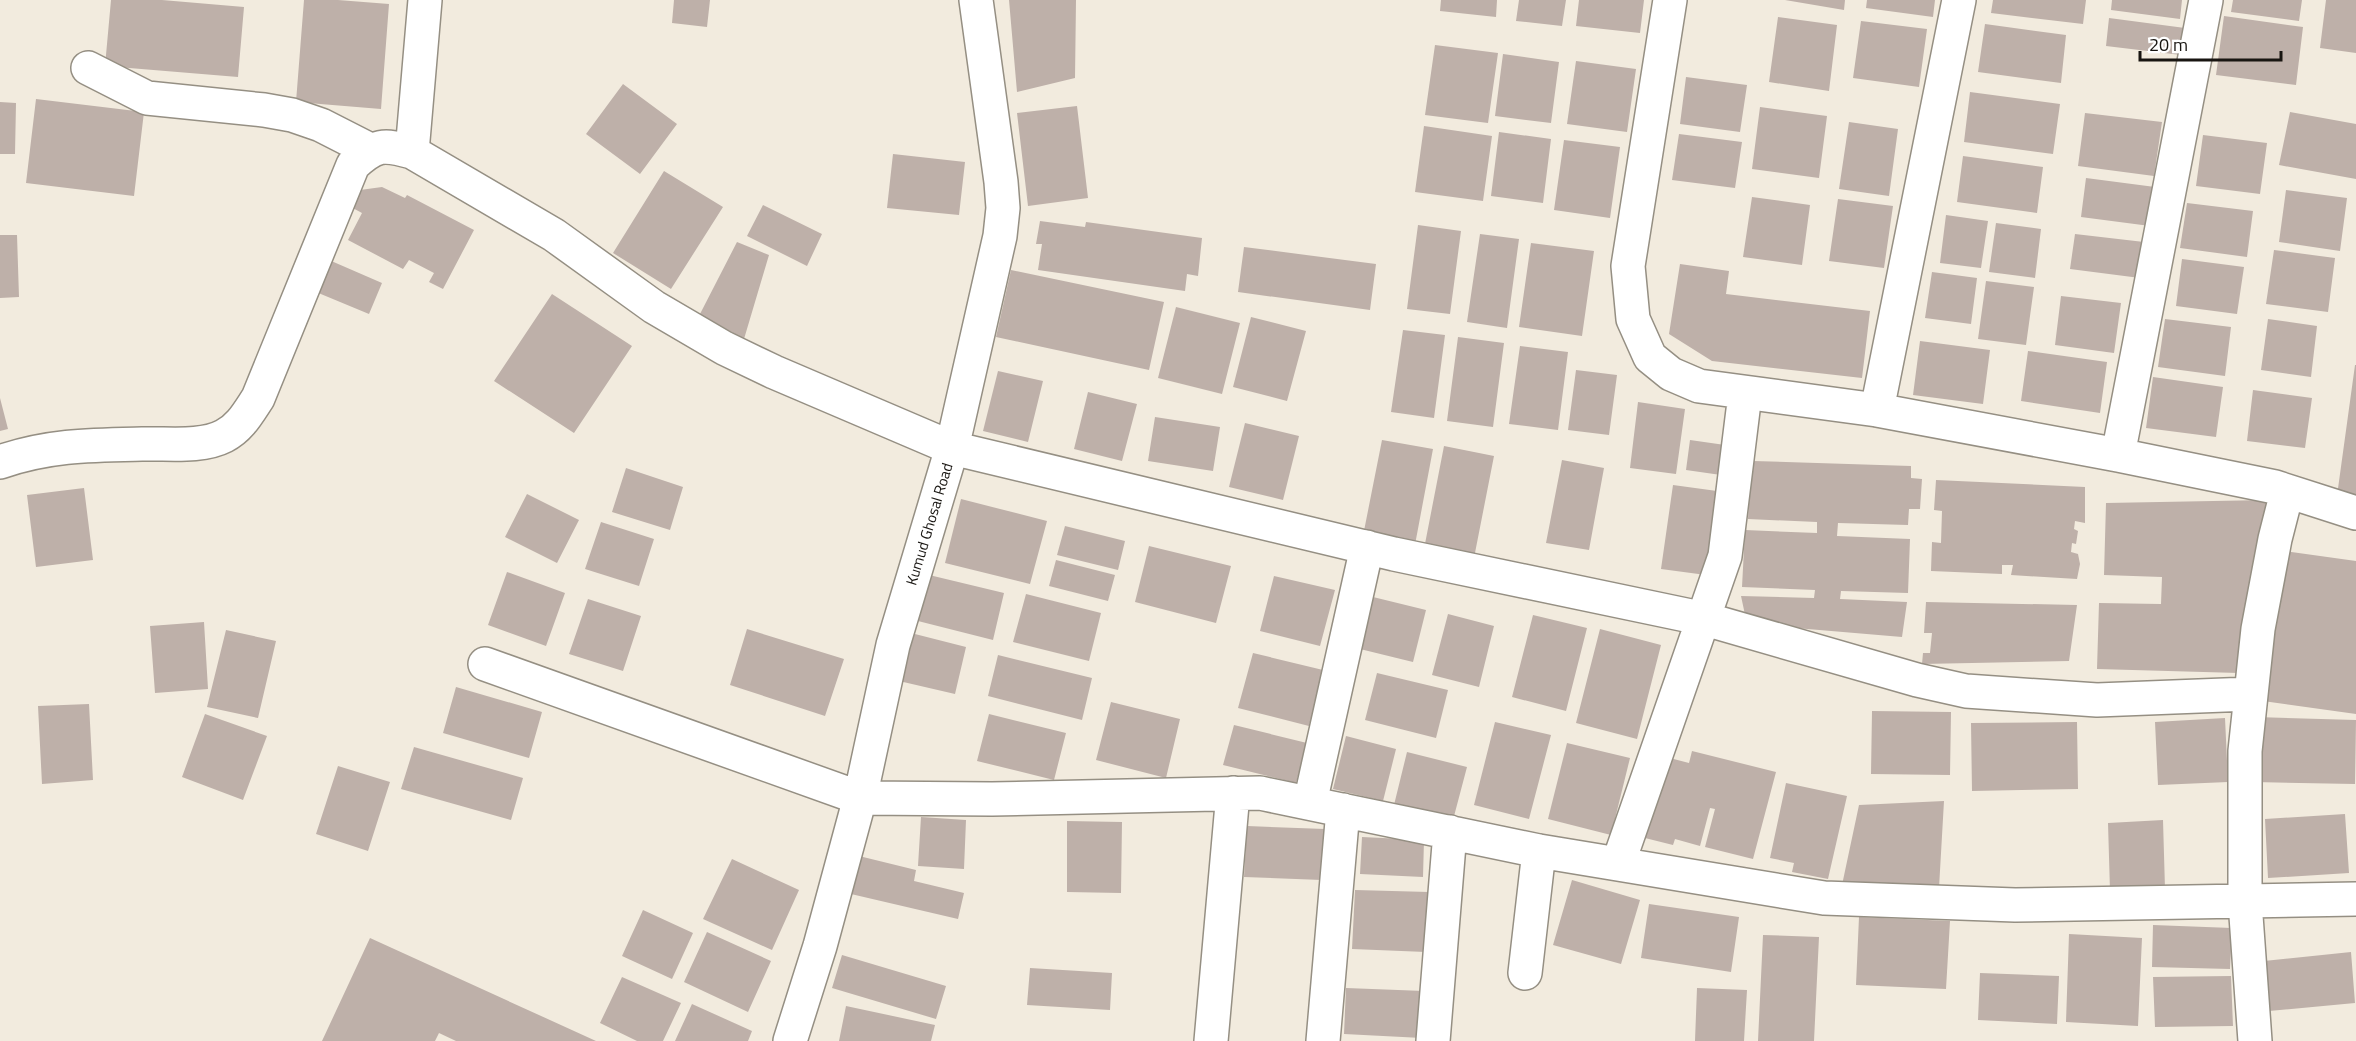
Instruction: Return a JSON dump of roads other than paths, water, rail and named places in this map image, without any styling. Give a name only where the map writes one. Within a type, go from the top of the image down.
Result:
[{"type":"street","points":[[412,152],[425,0]]},
{"type":"street","name":"Kumud Ghosal Road","points":[[790,1041],[820,946],[860,798],[892,645],[952,448],[1000,236],[1003,208],[1001,182],[976,0]]},
{"type":"street","points":[[1670,0],[1628,267],[1634,319],[1650,357],[1671,374],[1699,386],[1877,410],[2118,455],[2275,487],[2356,513]]},
{"type":"street","points":[[1877,410],[1959,0]]},
{"type":"street","points":[[2118,455],[2205,0]]},
{"type":"street","points":[[88,68],[147,98],[292,115],[321,125],[370,150]]},
{"type":"street","points":[[0,462],[22,454],[57,447],[198,443],[224,436],[241,424],[258,399],[353,165],[370,150],[392,146],[412,152],[554,235],[654,307],[724,348],[774,372],[952,448],[1367,547],[1704,619],[1917,680],[1966,690],[2097,700],[2250,694]]},
{"type":"street","points":[[1618,864],[1725,556],[1745,394]]},
{"type":"street","points":[[2255,1041],[2245,902],[2245,751],[2258,629],[2275,539],[2288,492]]},
{"type":"street","points":[[1310,803],[1367,547]]},
{"type":"street","points":[[485,664],[860,798],[992,799],[1260,793],[1539,851],[1824,898],[2015,905],[2356,899]]},
{"type":"street","points":[[1211,1041],[1233,793]]},
{"type":"street","points":[[1323,1041],[1343,810]]},
{"type":"street","points":[[1433,1041],[1450,832]]},
{"type":"street","points":[[1525,973],[1539,851]]}]
